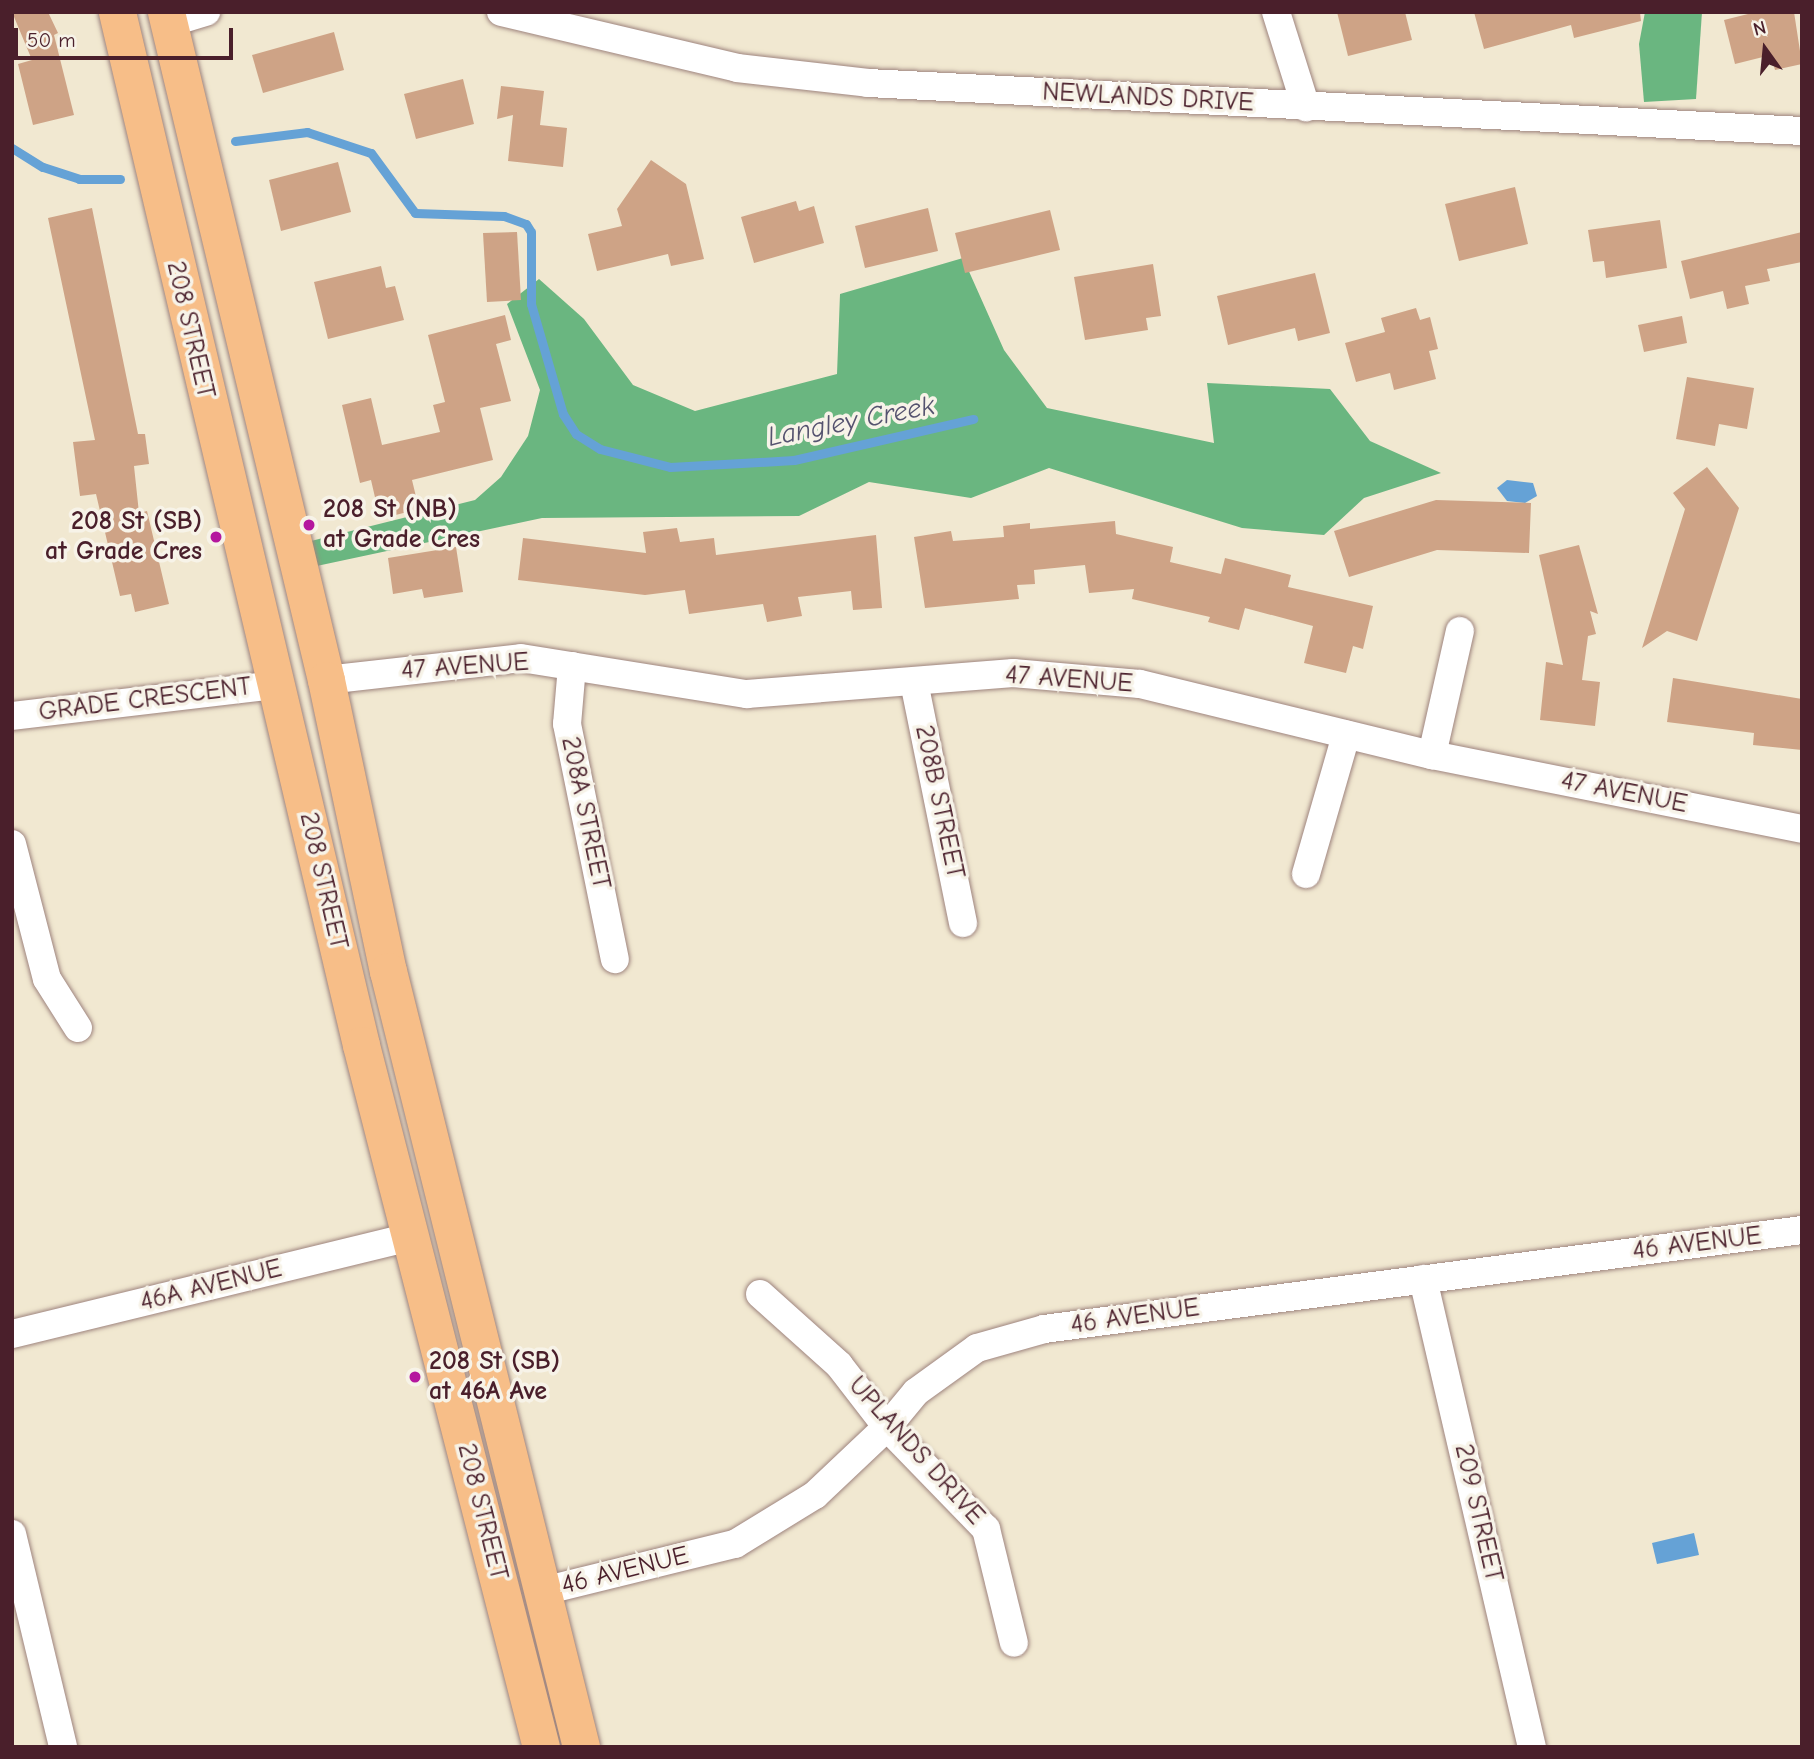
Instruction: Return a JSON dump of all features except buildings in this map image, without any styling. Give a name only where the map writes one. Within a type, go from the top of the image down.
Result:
[{"type":"main road","name":"208 STREET","points":[[117,12],[192,340],[410,1237],[541,1747]]},
{"type":"main road","name":"208 STREET","points":[[168,17],[326,680],[388,971],[427,1114],[581,1747]]},
{"type":"main road","points":[[192,340],[264,533],[294,655],[326,680]]},
{"type":"main road","points":[[277,685],[310,727],[337,845],[388,971]]},
{"type":"main road","points":[[410,1237],[425,1216],[427,1114]]},
{"type":"street","points":[[168,17],[206,12]]},
{"type":"street","name":"NEWLANDS DRIVE","points":[[501,12],[737,68],[797,76],[1306,107],[1802,131]]},
{"type":"street","points":[[1276,12],[1306,107]]},
{"type":"street","points":[[1432,755],[1460,631]]},
{"type":"street","name":"47 AVENUE","points":[[326,680],[521,657],[747,694],[1013,673],[1140,684],[1432,755],[1802,829]]},
{"type":"street","name":"208A STREET","points":[[572,666],[567,724],[615,959]]},
{"type":"street","name":"208B STREET","points":[[914,681],[963,923]]},
{"type":"street","name":"GRADE CRESCENT","points":[[12,716],[277,685]]},
{"type":"street","points":[[1306,874],[1346,735]]},
{"type":"street","points":[[12,844],[47,979],[78,1028]]},
{"type":"street","name":"46 AVENUE","points":[[542,1591],[735,1544],[815,1495],[887,1427],[916,1392],[977,1348],[990,1344],[1044,1329],[1802,1230]]},
{"type":"street","name":"46A AVENUE","points":[[12,1334],[410,1237]]},
{"type":"street","name":"209 STREET","points":[[1423,1279],[1532,1747]]},
{"type":"street","name":"UPLANDS DRIVE","points":[[760,1294],[839,1365],[887,1427],[986,1529],[1014,1643]]},
{"type":"street","points":[[12,1534],[63,1747]]},
{"type":"green space","points":[[1645,12],[1702,12],[1696,99],[1644,102],[1639,44]]},
{"type":"green space","points":[[963,258],[1004,350],[1047,408],[1214,443],[1207,383],[1330,389],[1370,441],[1441,473],[1364,498],[1324,535],[1242,528],[1049,468],[971,498],[869,482],[799,516],[542,518],[312,567],[307,542],[475,500],[501,477],[528,436],[540,390],[507,304],[539,279],[584,319],[633,385],[695,411],[837,374],[840,294]]},
{"type":"water","points":[[1507,480],[1533,483],[1537,496],[1525,503],[1507,501],[1497,488]]},
{"type":"water","points":[[1694,1533],[1699,1555],[1657,1564],[1652,1543]]},
{"type":"waterway","name":"Langley Creek","points":[[235,141],[307,132],[371,153],[415,213],[504,216],[526,224],[531,232],[531,304],[563,414],[576,434],[600,449],[670,467],[794,460],[973,419]]},
{"type":"waterway","name":"Langley Creek","points":[[12,148],[43,167],[79,179],[120,179]]},
{"type":"place","name":"208 St (NB) at Grade Cres","points":[[309,525]]},
{"type":"place","name":"208 St (SB) at Grade Cres","points":[[216,537]]},
{"type":"place","name":"208 St (SB) at 46A Ave","points":[[415,1377]]}]
